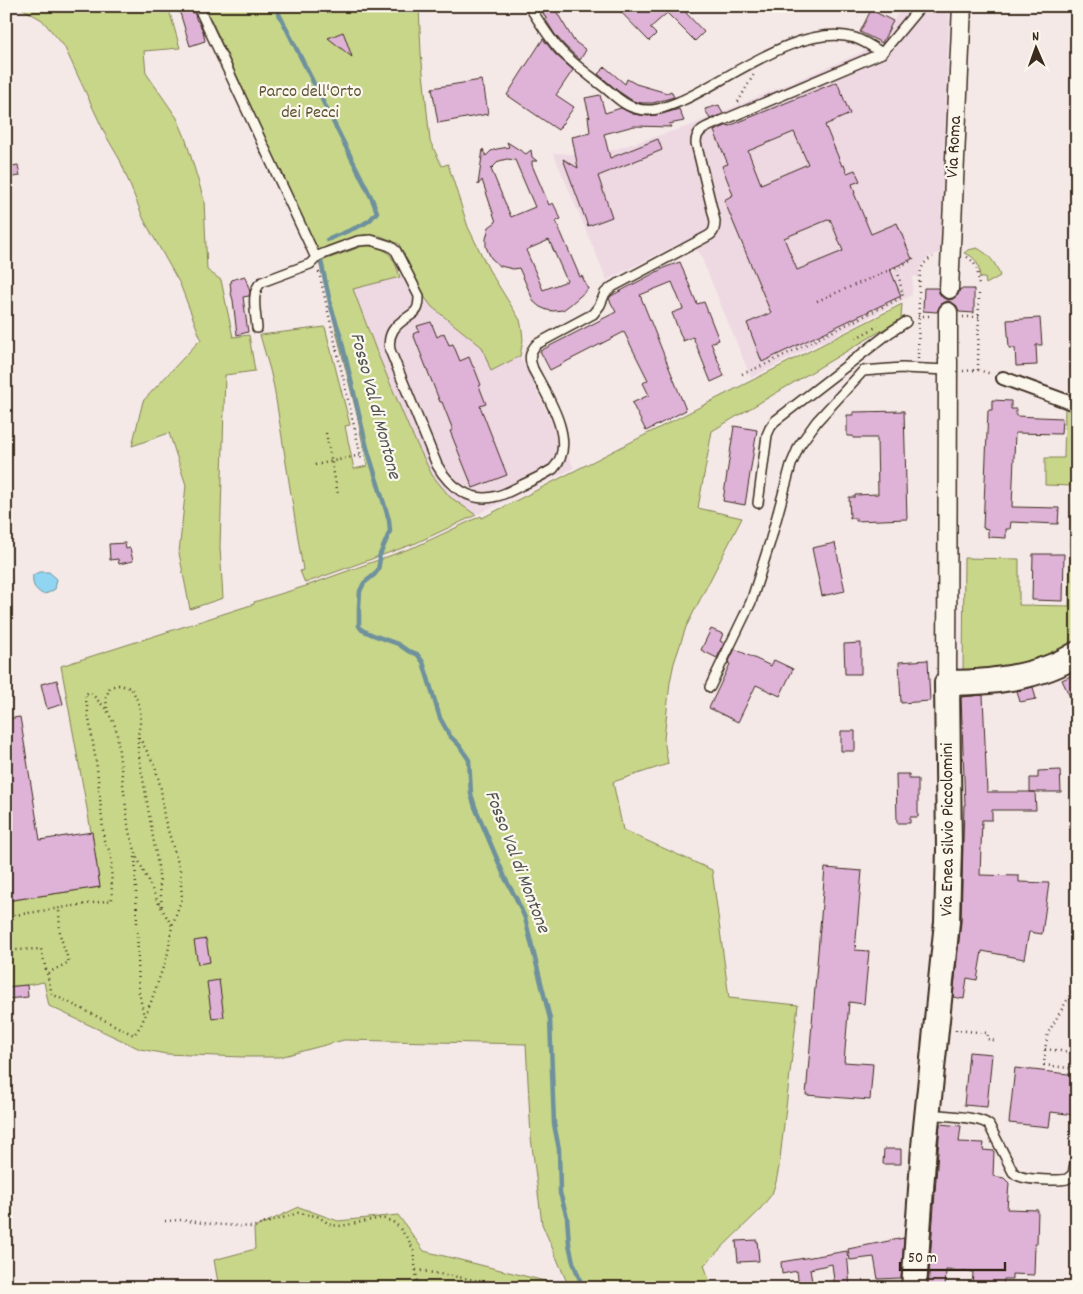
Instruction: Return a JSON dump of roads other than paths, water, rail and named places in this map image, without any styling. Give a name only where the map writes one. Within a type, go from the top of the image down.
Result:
[{"type":"main road","points":[[947,683],[986,682],[1019,676],[1053,666],[1077,654]]},
{"type":"main road","name":"Via Enea Silvio Piccolomini","points":[[914,1288],[928,1114],[948,917],[947,683]]},
{"type":"street","name":"Via Roma","points":[[949,288],[962,6]]},
{"type":"street","points":[[948,312],[952,364]]},
{"type":"street","name":"Via Enea Silvio Piccolomini","points":[[947,683],[952,364]]},
{"type":"street","points":[[1003,378],[1077,405]]},
{"type":"lane","points":[[198,6],[316,258]]},
{"type":"lane","points":[[529,6],[550,37],[569,58],[628,106],[639,109],[658,109],[677,102],[696,94],[765,56],[803,41],[820,37],[834,36],[856,39],[882,52]]},
{"type":"lane","points":[[257,328],[254,298],[255,290],[262,282],[310,264],[316,258],[354,242],[377,241],[390,246],[396,251],[419,296],[416,311],[396,325],[390,335],[390,350],[442,475],[462,492],[470,496],[483,498],[497,496],[544,474],[557,465],[563,442],[554,410],[530,361],[532,351],[537,344],[593,314],[600,305],[605,293],[612,287],[713,232],[715,221],[696,140],[701,130],[882,52],[921,6]]},
{"type":"lane","points":[[758,503],[766,435],[775,421],[906,322]]},
{"type":"lane","points":[[710,687],[748,609],[770,542],[791,465],[804,439],[816,421],[863,371],[902,368],[918,369],[952,364]]},
{"type":"lane","points":[[928,1114],[968,1118],[986,1122],[990,1125],[1011,1169],[1020,1176],[1052,1180],[1067,1179],[1071,1177],[1074,1170],[1077,1153]]},
{"type":"water","points":[[39,572],[49,572],[57,579],[55,589],[42,594],[37,590],[33,584],[33,575]]},
{"type":"waterway","name":"Fosso Val di Montone","points":[[275,6],[377,212],[362,225],[327,240]]},
{"type":"waterway","name":"Fosso Val di Montone","points":[[321,261],[367,448],[389,520],[390,531],[379,557]]},
{"type":"waterway","name":"Fosso Val di Montone","points":[[380,559],[378,570],[364,583],[360,591],[359,626],[362,630],[398,644],[408,651],[417,654],[423,662],[440,718],[450,736],[469,760],[471,794],[475,807],[506,880],[525,918],[550,1019],[554,1124],[559,1149],[560,1193],[567,1217],[569,1244],[573,1262],[583,1288]]},
{"type":"park label","name":"Parco dell'Orto dei Pecci","points":[[310,102]]}]
